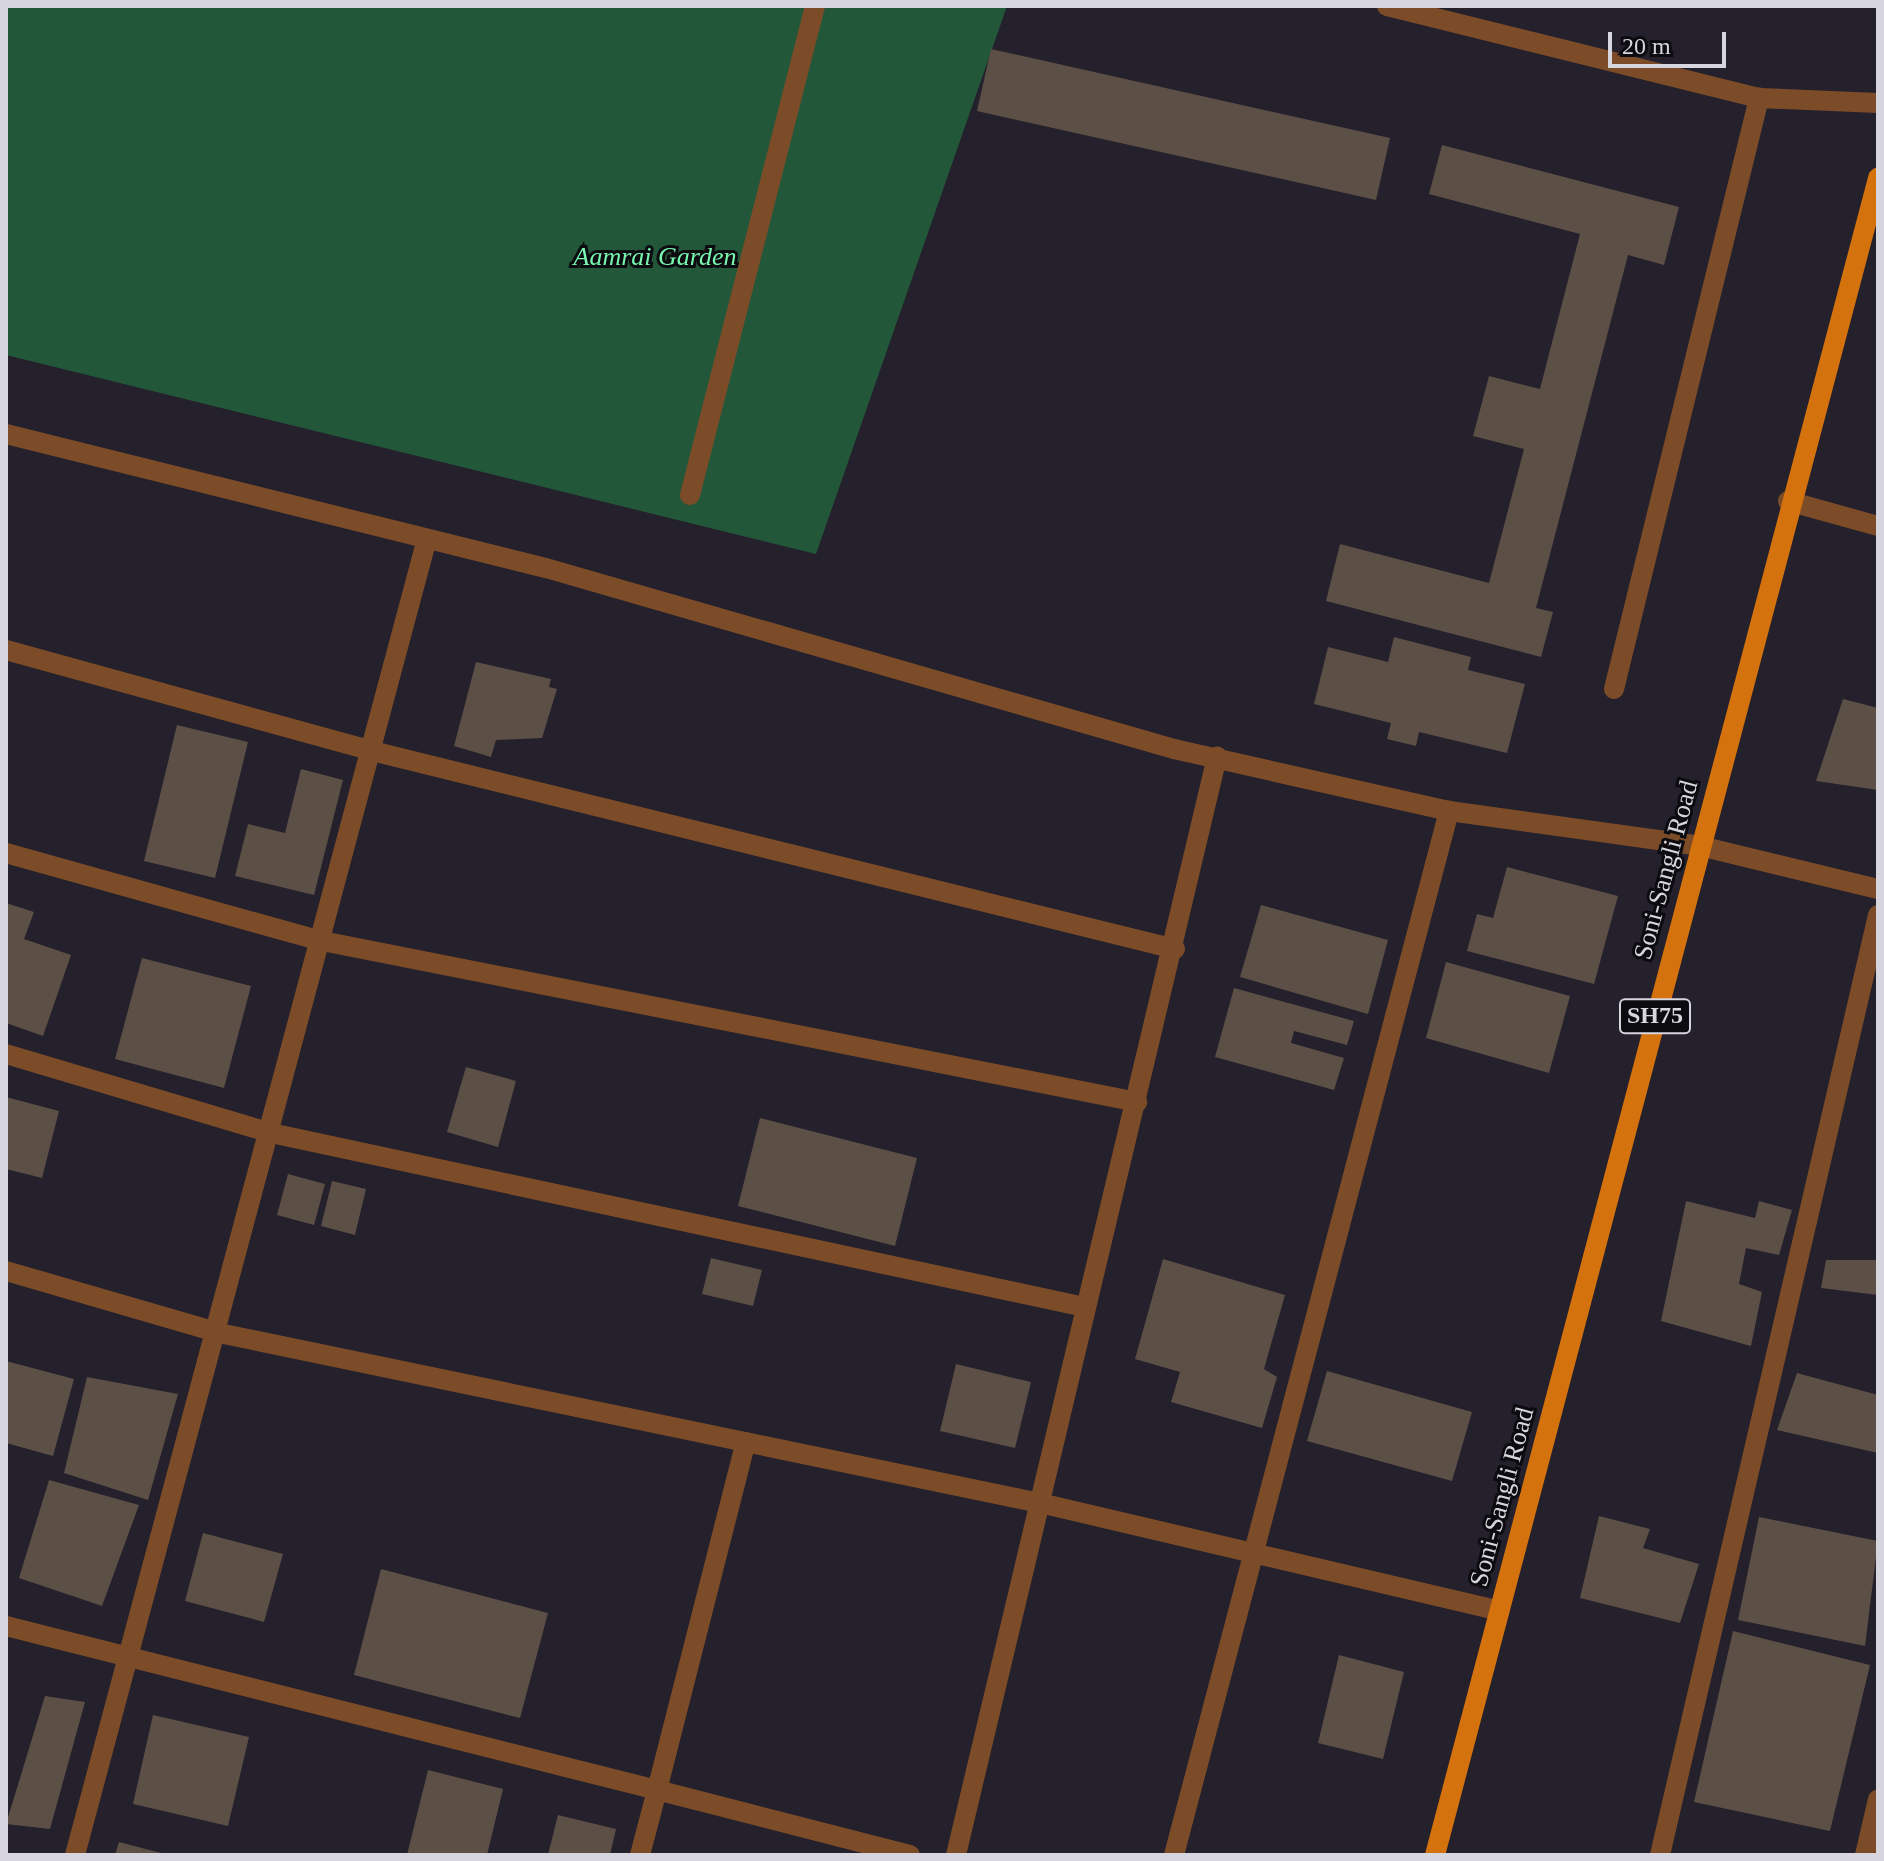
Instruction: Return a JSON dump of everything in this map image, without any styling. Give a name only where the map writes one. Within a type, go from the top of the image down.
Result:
[{"type":"main road","name":"Soni-Sangli Road","points":[[1435,1855],[1788,501],[1878,178]]},
{"type":"street","points":[[690,495],[815,6]]},
{"type":"street","points":[[1387,6],[1759,98],[1878,103]]},
{"type":"street","points":[[1614,689],[1759,98]]},
{"type":"street","points":[[6,434],[427,539],[1217,757],[1449,811],[1700,846],[1878,889]]},
{"type":"street","points":[[1788,501],[1878,526]]},
{"type":"street","points":[[75,1855],[219,1333],[427,539]]},
{"type":"street","points":[[6,650],[372,751],[1175,949]]},
{"type":"street","points":[[956,1855],[1085,1307],[1175,949],[1217,757]]},
{"type":"street","points":[[1174,1855],[1248,1552],[1449,811]]},
{"type":"street","points":[[6,853],[322,941],[1137,1102]]},
{"type":"street","points":[[1660,1855],[1878,915]]},
{"type":"street","points":[[6,1054],[271,1133],[1085,1307]]},
{"type":"street","points":[[6,1271],[219,1333],[1040,1503],[1499,1611]]},
{"type":"street","points":[[640,1855],[746,1442]]},
{"type":"street","points":[[6,1626],[910,1855]]},
{"type":"street","points":[[1865,1855],[1878,1799]]},
{"type":"green space","name":"Aamrai Garden","points":[[6,6],[1007,6],[816,554],[6,355]]},
{"type":"building","points":[[991,49],[1390,138],[1376,200],[977,111]]},
{"type":"building","points":[[1442,145],[1679,207],[1664,265],[1628,255],[1536,608],[1553,612],[1541,657],[1326,601],[1340,544],[1489,583],[1524,449],[1473,436],[1489,376],[1540,389],[1580,234],[1429,194]]},
{"type":"building","points":[[1394,637],[1471,657],[1468,670],[1525,684],[1507,753],[1419,732],[1416,746],[1387,739],[1391,723],[1314,704],[1328,647],[1388,662]]},
{"type":"building","points":[[476,662],[551,679],[549,687],[557,689],[542,738],[496,740],[491,757],[454,746]]},
{"type":"building","points":[[1843,699],[1878,708],[1878,790],[1816,781]]},
{"type":"building","points":[[177,725],[248,742],[215,878],[144,861]]},
{"type":"building","points":[[301,769],[343,780],[314,895],[235,876],[248,824],[285,833]]},
{"type":"building","points":[[1507,867],[1618,896],[1594,984],[1467,951],[1477,914],[1493,918]]},
{"type":"building","points":[[6,903],[34,912],[24,939],[71,955],[43,1036],[6,1023]]},
{"type":"building","points":[[1261,905],[1388,940],[1368,1014],[1240,977]]},
{"type":"building","points":[[142,958],[251,986],[224,1088],[115,1059]]},
{"type":"building","points":[[1446,962],[1570,996],[1549,1073],[1426,1038]]},
{"type":"building","points":[[1234,988],[1354,1021],[1347,1045],[1294,1031],[1291,1043],[1344,1058],[1334,1090],[1215,1057]]},
{"type":"building","points":[[466,1067],[516,1081],[498,1147],[447,1132]]},
{"type":"building","points":[[6,1097],[59,1111],[42,1178],[6,1169]]},
{"type":"building","points":[[760,1118],[917,1158],[895,1246],[738,1206]]},
{"type":"building","points":[[288,1174],[325,1184],[314,1225],[277,1215]]},
{"type":"building","points":[[332,1181],[366,1189],[355,1235],[321,1226]]},
{"type":"building","points":[[1686,1201],[1755,1218],[1759,1201],[1792,1210],[1779,1255],[1746,1248],[1739,1284],[1762,1292],[1751,1346],[1661,1321]]},
{"type":"building","points":[[711,1258],[762,1270],[753,1306],[702,1294]]},
{"type":"building","points":[[1163,1259],[1285,1295],[1264,1369],[1277,1377],[1262,1428],[1171,1402],[1180,1372],[1135,1359]]},
{"type":"building","points":[[1826,1260],[1878,1260],[1878,1295],[1821,1288]]},
{"type":"building","points":[[6,1361],[74,1379],[53,1456],[6,1443]]},
{"type":"building","points":[[956,1364],[1031,1382],[1015,1448],[940,1431]]},
{"type":"building","points":[[1327,1371],[1472,1412],[1452,1481],[1307,1441]]},
{"type":"building","points":[[1797,1373],[1878,1395],[1878,1453],[1777,1430]]},
{"type":"building","points":[[87,1377],[178,1394],[148,1500],[64,1473]]},
{"type":"building","points":[[49,1480],[139,1505],[102,1606],[19,1578]]},
{"type":"building","points":[[1599,1516],[1650,1529],[1643,1548],[1699,1564],[1680,1623],[1580,1598]]},
{"type":"building","points":[[1759,1517],[1878,1541],[1865,1646],[1738,1620]]},
{"type":"building","points":[[203,1533],[283,1554],[264,1622],[185,1601]]},
{"type":"building","points":[[381,1569],[548,1613],[520,1718],[354,1675]]},
{"type":"building","points":[[1733,1631],[1870,1665],[1830,1831],[1694,1802]]},
{"type":"building","points":[[1339,1655],[1404,1672],[1383,1759],[1318,1743]]},
{"type":"building","points":[[45,1696],[85,1702],[50,1829],[6,1824]]},
{"type":"building","points":[[153,1715],[249,1737],[228,1826],[133,1804]]},
{"type":"building","points":[[428,1770],[503,1789],[487,1855],[407,1855]]},
{"type":"building","points":[[558,1815],[616,1829],[610,1855],[548,1855]]},
{"type":"building","points":[[119,1842],[165,1854],[165,1855],[115,1855]]}]
